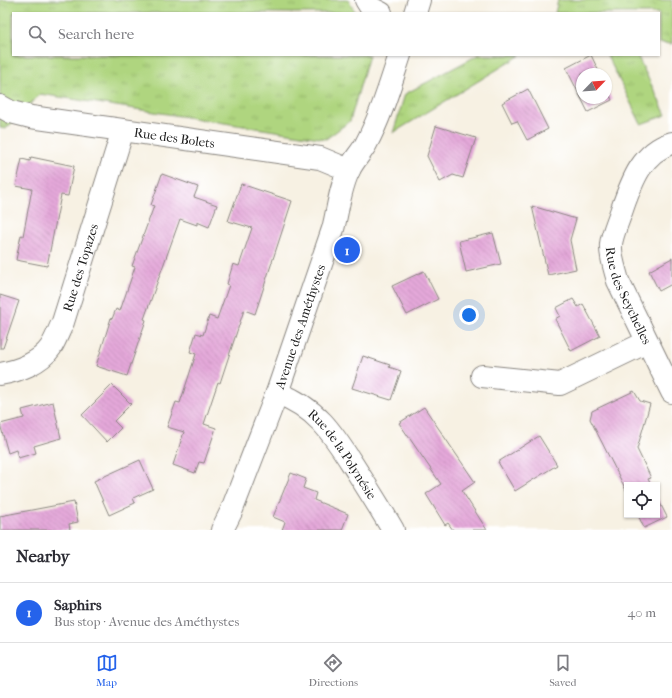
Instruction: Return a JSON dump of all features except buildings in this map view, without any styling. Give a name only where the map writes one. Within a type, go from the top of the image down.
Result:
[{"type":"street","points":[[366,0],[371,8],[379,12]]},
{"type":"street","points":[[415,12],[419,0]]},
{"type":"street","name":"Avenue des Améthystes","points":[[222,530],[231,512],[277,393],[333,229],[341,194],[349,170],[366,145],[378,117],[400,56]]},
{"type":"street","name":"Rue des Bolets","points":[[0,106],[11,112],[32,117],[320,158],[349,170]]},
{"type":"street","name":"Rue des Topazes","points":[[0,374],[8,373],[32,365],[50,349],[63,322],[123,130]]},
{"type":"street","name":"Rue des Seychelles","points":[[672,143],[652,153],[641,166],[628,192],[612,244],[614,267],[618,281],[672,392]]},
{"type":"street","points":[[482,376],[560,384],[647,342]]},
{"type":"street","name":"Rue de la Polynésie","points":[[277,393],[295,401],[313,413],[335,436],[393,530]]},
{"type":"green space","points":[[0,0],[348,0],[355,12],[12,12],[12,56],[369,56],[350,121],[326,139],[40,94],[6,129],[0,128]]},
{"type":"green space","points":[[558,0],[672,0],[672,44],[660,43],[660,12],[555,12]]},
{"type":"green space","points":[[476,56],[519,56],[393,133],[405,94]]},
{"type":"green space","points":[[607,56],[637,56],[666,115],[641,124]]},
{"type":"place","name":"Saphirs","points":[[347,250]]}]
